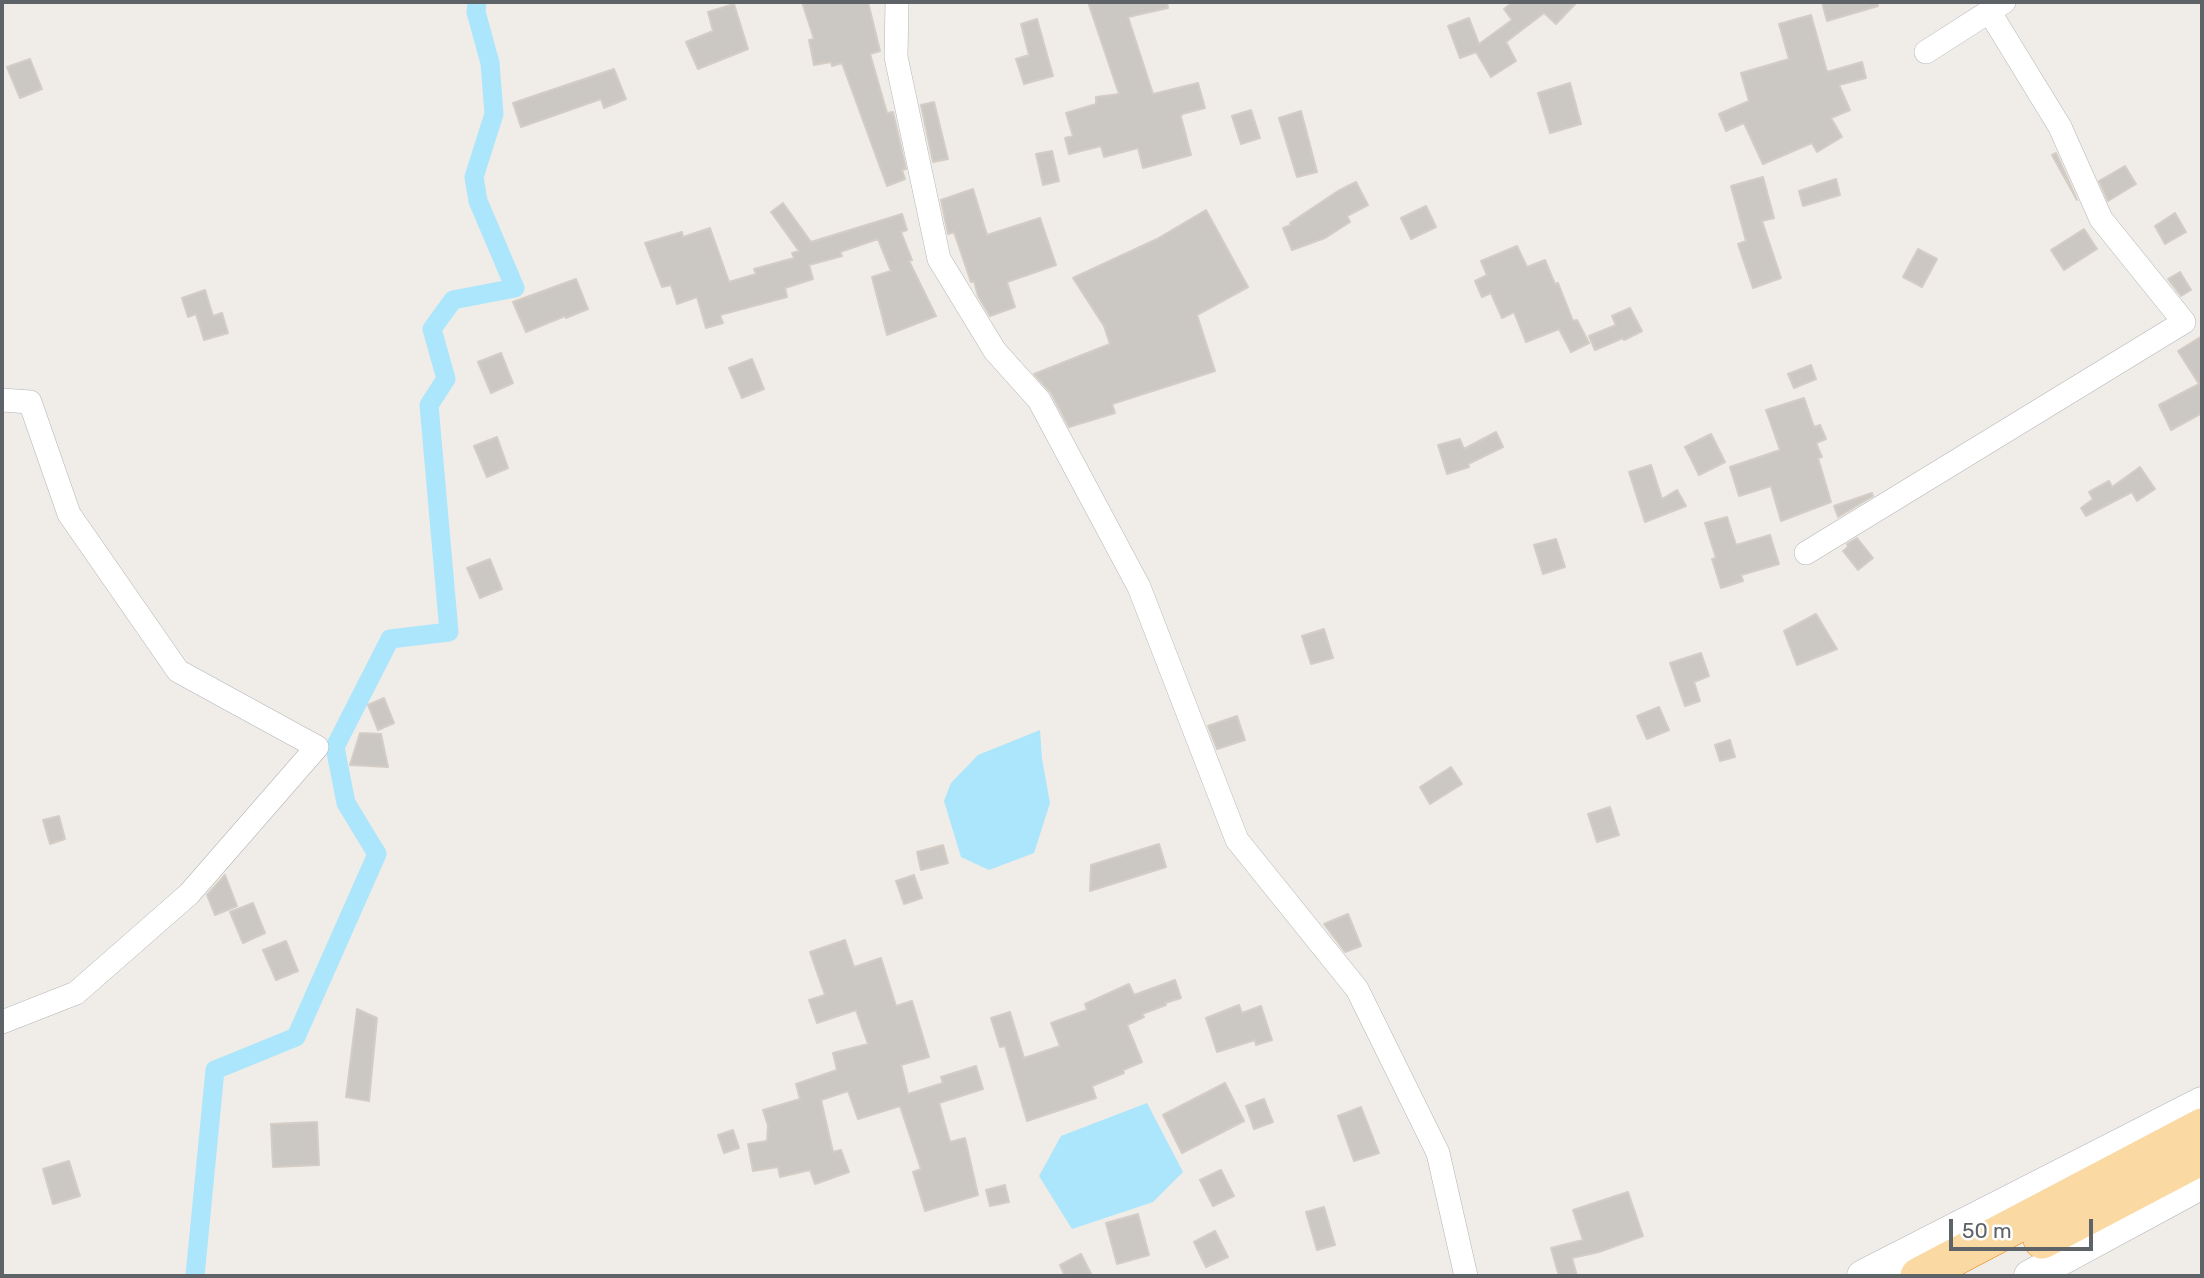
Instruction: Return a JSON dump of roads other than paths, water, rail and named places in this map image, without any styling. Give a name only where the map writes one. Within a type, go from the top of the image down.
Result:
[{"type":"highway","points":[[1919,1276],[2202,1127]]},
{"type":"highway","points":[[1973,1276],[2202,1156]]},
{"type":"main road","points":[[1863,1276],[2202,1103]]},
{"type":"main road","points":[[2030,1276],[2202,1183]]},
{"type":"street","points":[[897,2],[896,57],[939,259],[995,351],[1039,400],[1139,587],[1237,840],[1357,989],[1438,1153],[1466,1276]]},
{"type":"street","points":[[1806,553],[2184,321],[2101,219],[2060,127],[1997,6],[1926,52]]},
{"type":"street","points":[[2,400],[30,402],[69,514],[178,671],[317,747],[189,894],[76,993],[2,1022]]},
{"type":"water","points":[[1040,730],[1050,803],[1034,853],[989,870],[961,857],[944,801],[951,783],[978,755]]},
{"type":"water","points":[[1147,1103],[1183,1172],[1153,1202],[1072,1229],[1039,1176],[1061,1136]]},
{"type":"waterway","points":[[195,1276],[215,1070],[296,1037],[377,854],[346,803],[335,747],[390,639],[449,632],[429,405],[446,379],[432,329],[453,300],[515,288],[478,201],[474,177],[494,114],[490,63],[476,12],[477,2]]}]
